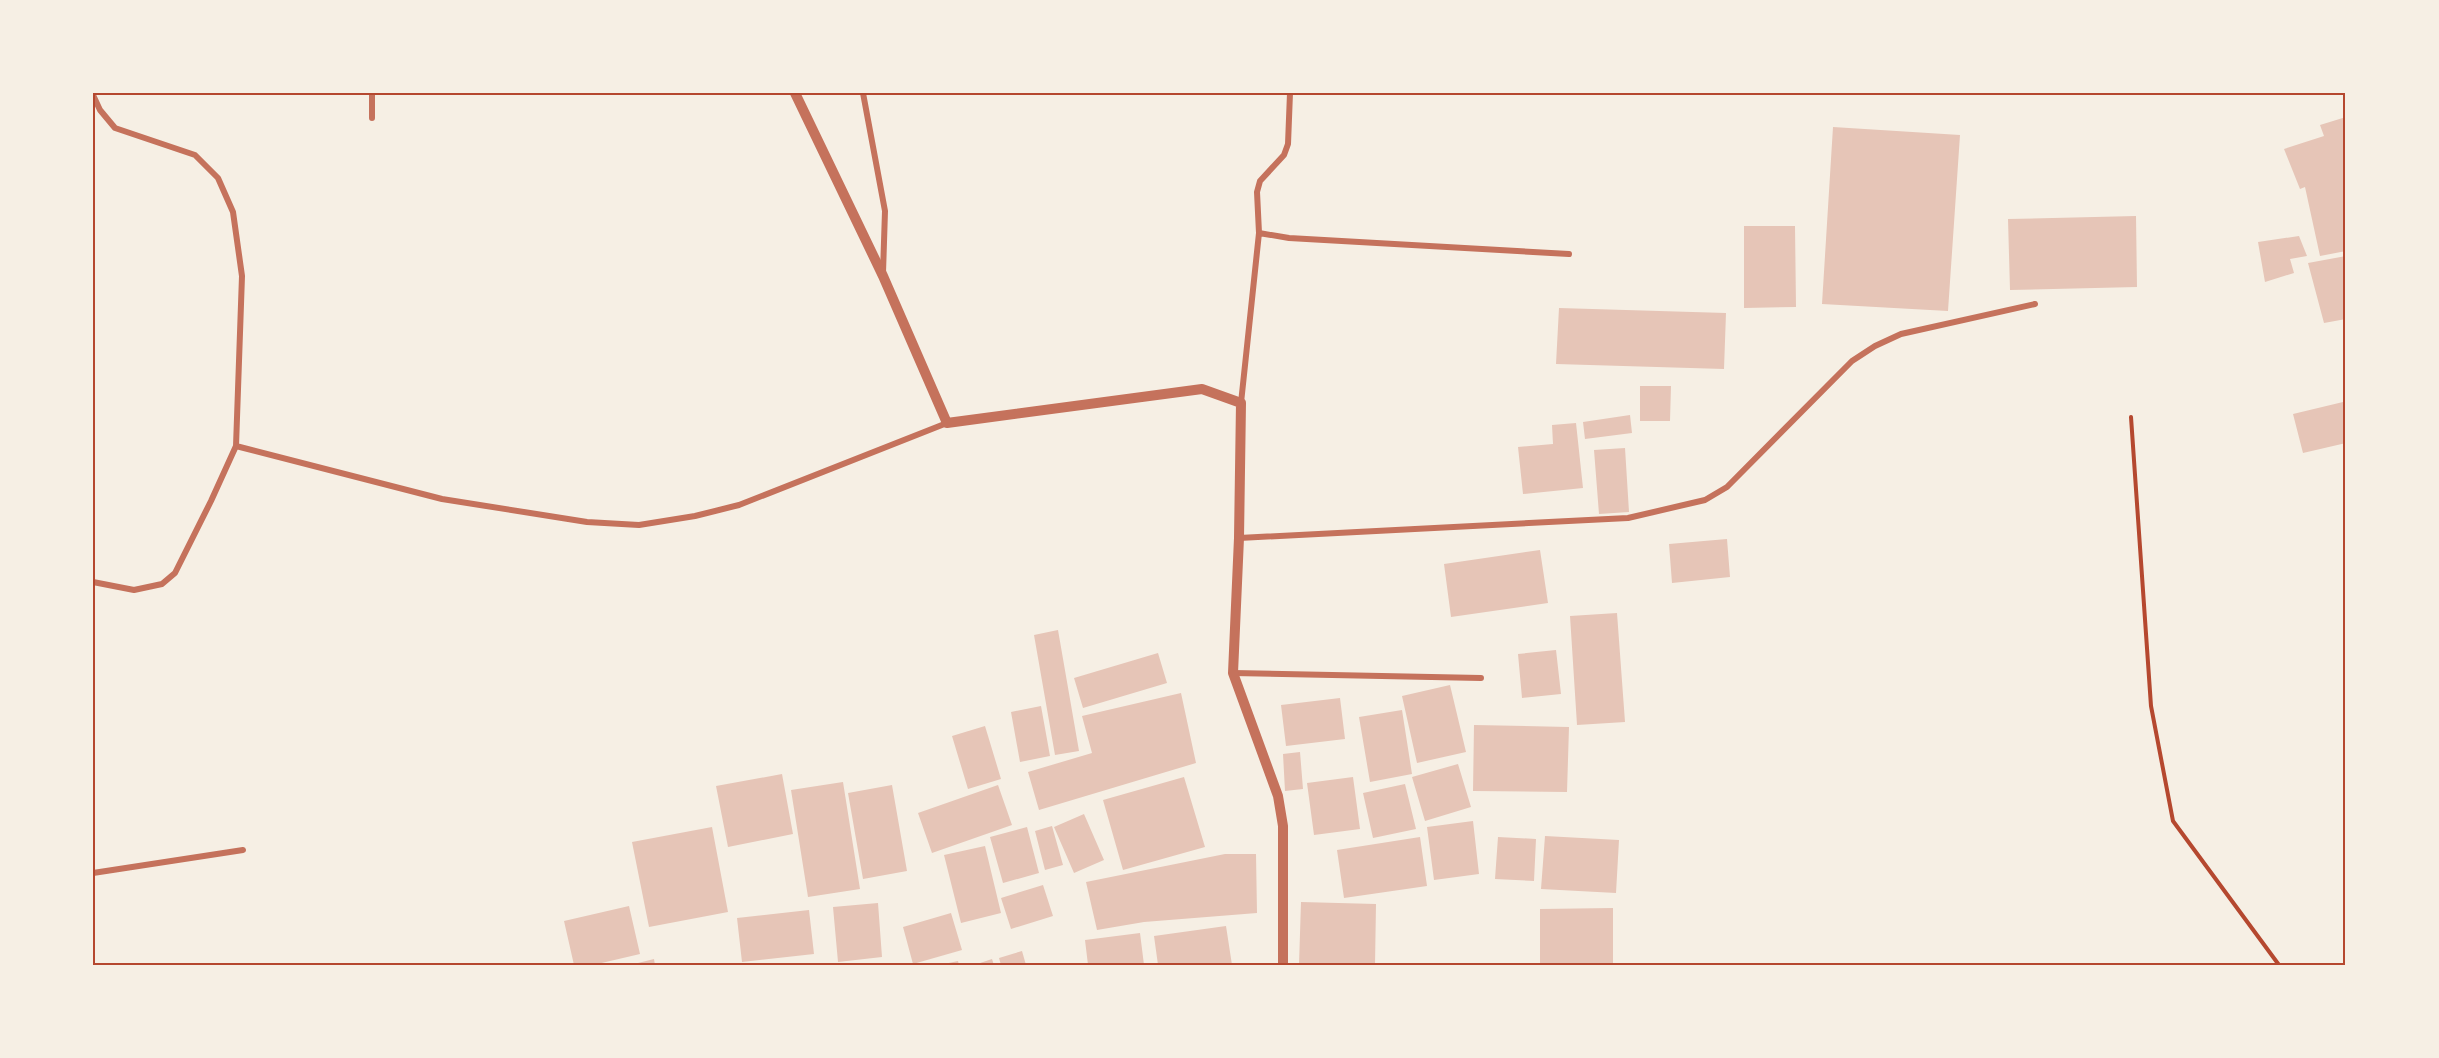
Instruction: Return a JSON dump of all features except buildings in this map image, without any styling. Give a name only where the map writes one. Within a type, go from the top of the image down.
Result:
[{"type":"street","points":[[372,93],[372,118]]},
{"type":"street","points":[[795,93],[883,276],[947,423]]},
{"type":"street","points":[[863,93],[885,211],[883,276]]},
{"type":"street","points":[[1283,965],[1283,826],[1279,806],[1233,673],[1239,538],[1241,403],[1259,233],[1257,192],[1260,181],[1284,155],[1288,144],[1290,93]]},
{"type":"street","points":[[93,95],[100,110],[115,128],[195,154],[218,178],[233,212],[242,276],[236,446],[175,573],[162,584],[134,590],[93,582]]},
{"type":"street","points":[[1259,233],[1289,238],[1569,254]]},
{"type":"street","points":[[1239,538],[1628,518],[1705,500],[1727,487],[1852,361],[1875,346],[1901,334],[2035,304]]},
{"type":"street","points":[[236,446],[442,499],[587,522],[639,525],[694,516],[739,505],[947,423],[1202,389],[1241,403]]},
{"type":"street","points":[[1233,673],[1481,678]]},
{"type":"street","points":[[93,873],[243,850]]},
{"type":"path","points":[[2131,417],[2151,706],[2173,821],[2278,965]]}]
